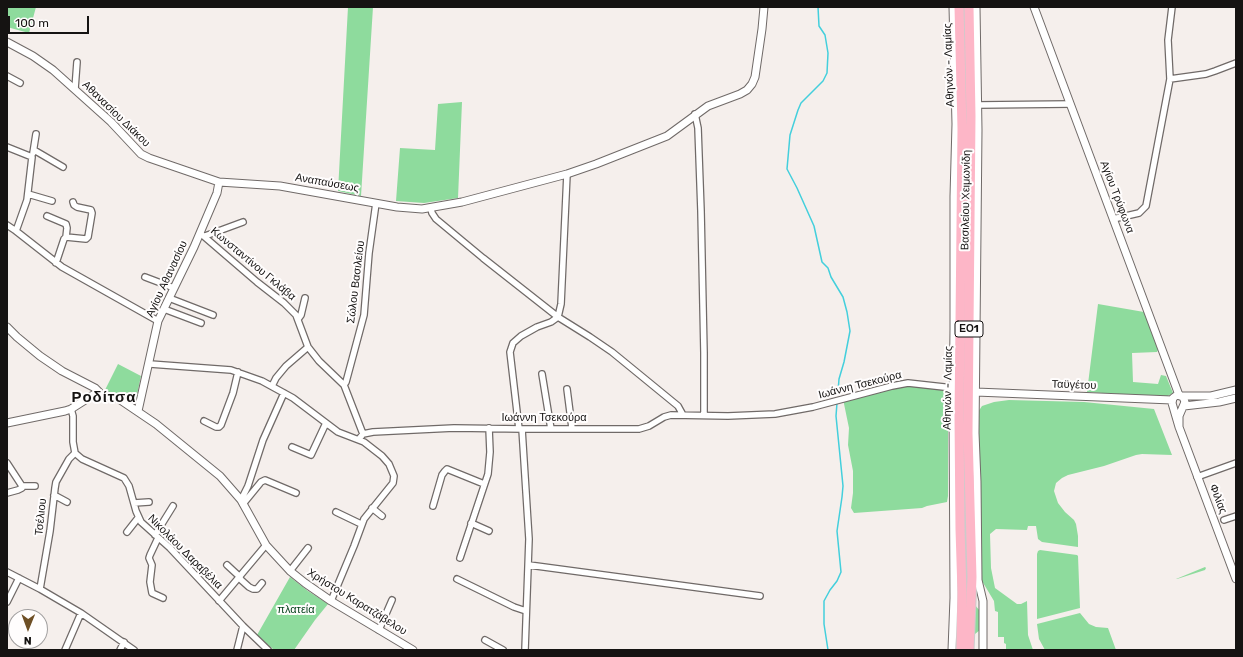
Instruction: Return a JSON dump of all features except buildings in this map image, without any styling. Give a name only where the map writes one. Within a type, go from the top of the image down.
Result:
[{"type":"main road","name":"Αθηνών - Λαμίας","points":[[959,7],[962,123],[959,410],[962,592],[961,650]]},
{"type":"main road","name":"Αθηνών - Λαμίας","points":[[969,7],[972,116],[968,433],[972,577],[969,650]]},
{"type":"street","name":"Αναπαύσεως","points":[[220,182],[280,186],[411,209],[430,209],[567,174],[667,136],[695,114],[708,106],[747,90],[752,84],[754,77],[759,52],[764,7]]},
{"type":"street","points":[[952,650],[954,579],[953,388],[956,124],[953,7]]},
{"type":"street","name":"Βασιλείου Χειμωνίδη","points":[[976,7],[978,105],[975,433],[978,580],[983,600],[983,650]]},
{"type":"street","name":"Αγίου Τρύφωνα","points":[[1034,7],[1181,396]]},
{"type":"street","points":[[1114,219],[1139,213],[1146,206],[1170,79],[1168,40],[1172,7]]},
{"type":"street","name":"Αθανασίου Διάκου","points":[[7,42],[46,65],[111,122],[146,157],[220,182]]},
{"type":"street","points":[[75,89],[77,62]]},
{"type":"street","points":[[1170,79],[1216,71],[1236,63]]},
{"type":"street","points":[[7,76],[20,83]]},
{"type":"street","points":[[978,105],[1070,104]]},
{"type":"street","points":[[695,114],[698,128],[701,211],[704,415]]},
{"type":"street","points":[[16,231],[28,194],[36,134]]},
{"type":"street","points":[[7,147],[32,157]]},
{"type":"street","points":[[34,150],[64,168]]},
{"type":"street","points":[[525,650],[529,565],[528,522],[521,429],[510,352],[511,346],[521,336],[551,322],[558,317],[561,304],[567,174]]},
{"type":"street","name":"Αγίου Αθανασίου","points":[[138,411],[150,364],[158,321],[202,234],[220,182]]},
{"type":"street","points":[[28,194],[52,201]]},
{"type":"street","points":[[66,238],[86,239],[88,237],[92,213],[91,210],[77,207],[73,202]]},
{"type":"street","name":"Σώλου Βασιλείου","points":[[344,385],[364,315],[369,253],[376,203]]},
{"type":"street","points":[[430,209],[436,219],[498,270],[558,317],[595,339],[612,352],[678,406],[683,415]]},
{"type":"street","points":[[47,216],[66,224],[67,228],[66,238],[64,239],[56,263]]},
{"type":"street","points":[[202,234],[243,222]]},
{"type":"street","points":[[7,225],[56,263],[158,321]]},
{"type":"street","name":"Κωνσταντίνου Γκλάβα","points":[[202,234],[257,282],[284,303],[298,319],[308,347],[319,362],[344,385],[363,434]]},
{"type":"street","points":[[145,277],[174,288]]},
{"type":"street","points":[[169,298],[213,315]]},
{"type":"street","points":[[298,319],[301,316],[305,298]]},
{"type":"street","points":[[164,309],[201,323]]},
{"type":"street","name":"Χρήστου Καρατζάβελου","points":[[7,327],[40,356],[62,371],[95,388],[101,394],[119,399],[156,424],[220,476],[242,502],[266,545],[290,571],[331,601],[413,650]]},
{"type":"street","points":[[272,386],[276,378],[286,366],[308,347]]},
{"type":"street","points":[[150,364],[221,369],[238,372],[272,386],[284,392],[338,432],[359,439],[372,447],[389,464],[394,476],[393,483],[361,524],[354,546],[331,601]]},
{"type":"street","points":[[204,421],[216,427],[222,425],[233,393],[238,372]]},
{"type":"street","points":[[542,374],[551,429]]},
{"type":"street","name":"Ιωάννη Τσεκούρα","points":[[363,434],[401,430],[454,428],[639,429],[649,426],[664,417],[683,415],[748,415],[781,413],[813,407],[908,383],[953,388]]},
{"type":"street","points":[[567,388],[572,428]]},
{"type":"street","points":[[1236,390],[1211,396],[1176,396],[1173,404],[1178,409],[1236,398]]},
{"type":"street","points":[[242,502],[263,440],[284,392]]},
{"type":"street","name":"Ταϋγέτου","points":[[976,392],[1173,404]]},
{"type":"street","points":[[7,423],[71,409],[86,399],[101,394]]},
{"type":"street","points":[[1181,396],[1185,400],[1183,407]]},
{"type":"street","name":"Φιλίας","points":[[1173,404],[1179,427],[1236,579]]},
{"type":"street","name":"Φιλίας","points":[[1179,427],[1179,416],[1183,407]]},
{"type":"street","points":[[71,409],[73,416],[73,442],[75,453]]},
{"type":"street","points":[[292,446],[311,455],[326,423]]},
{"type":"street","points":[[460,558],[489,467],[489,428]]},
{"type":"street","points":[[359,439],[363,434]]},
{"type":"street","name":"Τσέλιου","points":[[40,589],[50,531],[56,482],[69,459],[75,453]]},
{"type":"street","name":"Νικολάου Δαραβέλια","points":[[75,453],[82,459],[124,478],[129,486],[140,522],[170,548],[243,626],[268,650]]},
{"type":"street","points":[[7,463],[22,486]]},
{"type":"street","points":[[1197,477],[1236,463]]},
{"type":"street","points":[[433,506],[442,475],[447,469],[484,484]]},
{"type":"street","points":[[242,502],[261,482],[265,480],[296,493]]},
{"type":"street","points":[[7,493],[18,490],[22,488],[22,486],[35,486]]},
{"type":"street","points":[[54,495],[67,502]]},
{"type":"street","points":[[134,504],[150,502]]},
{"type":"street","points":[[163,598],[152,593],[150,582],[152,565],[149,558],[157,536],[173,506]]},
{"type":"street","points":[[372,508],[382,516]]},
{"type":"street","points":[[336,512],[361,524]]},
{"type":"street","points":[[1224,520],[1236,516]]},
{"type":"street","points":[[127,532],[138,518]]},
{"type":"street","points":[[471,522],[489,531]]},
{"type":"street","points":[[219,601],[266,545]]},
{"type":"street","points":[[290,571],[308,548]]},
{"type":"street","points":[[227,565],[249,587],[257,589],[262,583]]},
{"type":"street","points":[[529,565],[760,596]]},
{"type":"street","points":[[7,572],[40,589],[81,614],[134,650]]},
{"type":"street","points":[[7,602],[19,578]]},
{"type":"street","points":[[457,579],[526,611]]},
{"type":"street","points":[[379,630],[392,600]]},
{"type":"street","points":[[65,650],[81,614]]},
{"type":"street","points":[[237,650],[243,626]]},
{"type":"street","points":[[486,640],[503,650]]},
{"type":"street","points":[[120,650],[124,642]]},
{"type":"green space","points":[[7,7],[36,7],[29,33],[7,27]]},
{"type":"green space","points":[[348,7],[373,7],[361,196],[338,191]]},
{"type":"green space","points":[[462,102],[458,198],[424,203],[396,201],[400,148],[435,150],[438,104]]},
{"type":"green space","points":[[1098,304],[1144,312],[1158,350],[1157,352],[1132,353],[1133,382],[1158,384],[1161,375],[1166,376],[1173,393],[1166,397],[1087,392]]},
{"type":"green space","points":[[118,364],[141,376],[135,404],[133,405],[105,390]]},
{"type":"green space","points":[[907,385],[948,391],[947,502],[922,508],[854,513],[851,508],[853,471],[848,445],[849,428],[843,399]]},
{"type":"green space","points":[[1009,400],[1084,402],[1154,409],[1172,455],[1136,455],[1104,466],[1068,475],[1056,483],[1054,491],[1058,503],[1076,524],[1078,547],[1042,542],[1038,539],[1036,526],[1028,526],[1027,530],[996,529],[990,534],[991,568],[995,588],[1017,604],[1027,601],[1028,635],[1033,650],[1006,650],[1004,637],[998,637],[998,612],[995,611],[994,601],[982,581],[978,412],[982,406],[994,402]]},
{"type":"green space","points":[[1040,550],[1078,556],[1080,608],[1037,619],[1037,554]]},
{"type":"green space","points":[[1205,567],[1205,570],[1176,579]]},
{"type":"green space","name":"πλατεία","points":[[290,577],[328,604],[294,650],[274,650],[257,635]]},
{"type":"green space","points":[[975,605],[980,611],[980,630],[975,634]]},
{"type":"green space","points":[[1080,613],[1089,624],[1096,627],[1108,628],[1116,650],[1045,650],[1039,639],[1037,624]]},
{"type":"waterway","points":[[818,7],[819,26],[825,35],[828,53],[827,73],[823,81],[801,103],[798,110],[790,135],[787,169],[814,226],[822,262],[828,268],[831,277],[843,297],[847,312],[850,331],[839,379],[838,392]]},
{"type":"waterway","points":[[828,650],[824,624],[824,601],[841,572],[837,531],[843,486],[836,416],[837,403]]},
{"type":"district","name":"Ροδίτσα","points":[[104,398]]}]
